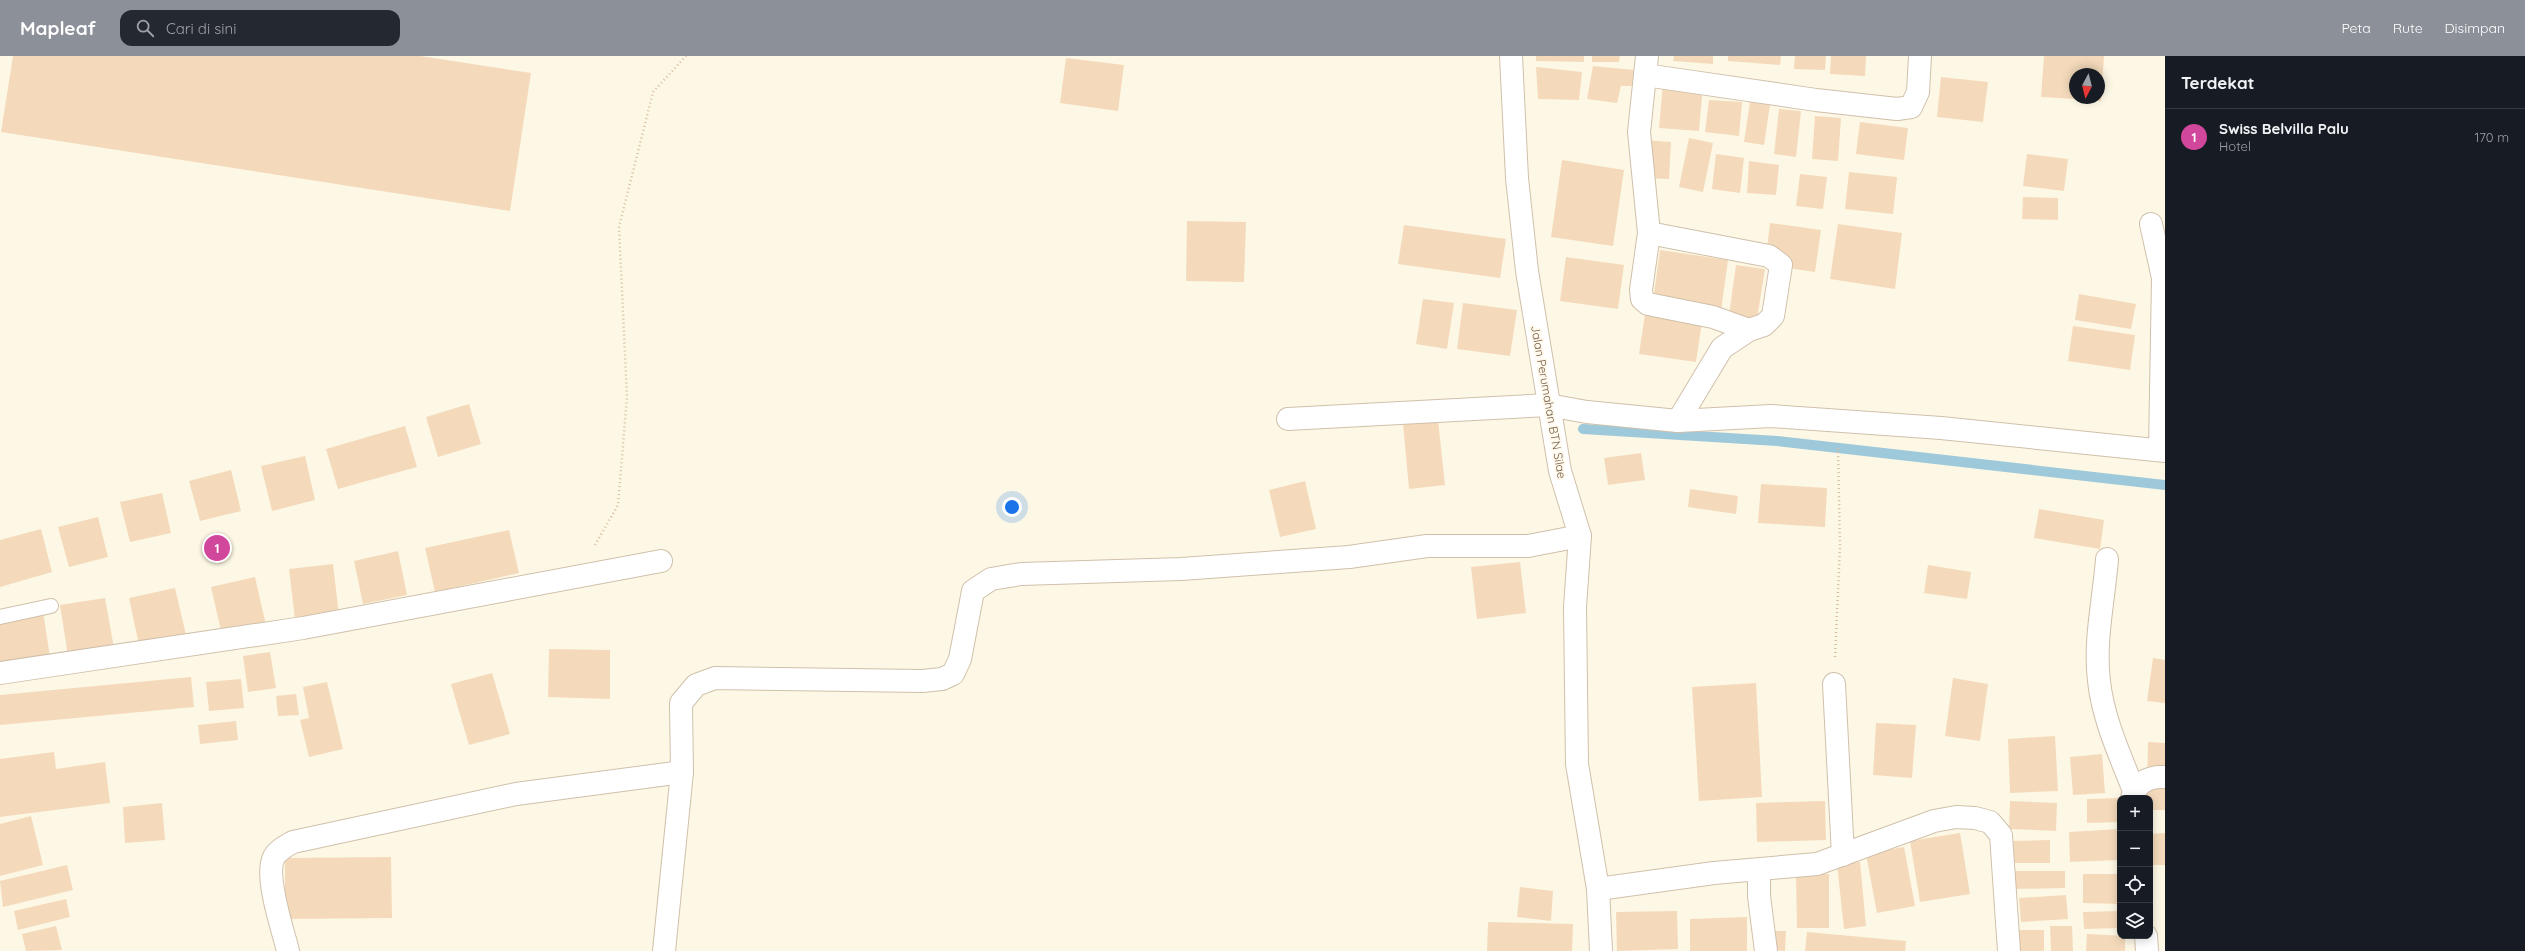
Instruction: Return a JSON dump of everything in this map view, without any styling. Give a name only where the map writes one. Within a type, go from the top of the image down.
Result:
[{"type":"street","name":"Jalan Perumahan BTN Silae","points":[[1511,56],[1517,170],[1525,248],[1548,405],[1553,418],[1560,471],[1580,536],[1574,607],[1577,764],[1598,889],[1601,951]]},
{"type":"street","points":[[1749,330],[1713,317],[1648,304],[1642,299],[1641,290],[1649,233],[1639,132],[1646,66],[1816,100],[1897,109],[1911,107],[1916,100],[1920,56]]},
{"type":"street","points":[[1288,419],[1548,405],[1587,412],[1678,421],[1771,416],[1838,420],[1941,428],[2162,450],[2163,278],[2151,224]]},
{"type":"street","points":[[1649,233],[1762,254],[1777,260],[1781,265],[1773,316],[1764,325],[1749,330],[1722,348],[1678,421]]},
{"type":"street","points":[[664,951],[682,772],[681,702],[696,685],[715,678],[922,681],[942,679],[953,674],[960,659],[973,591],[992,579],[1022,574],[1181,570],[1310,560],[1427,546],[1528,546],[1580,536]]},
{"type":"street","points":[[2108,559],[2099,644],[2099,682],[2107,723],[2133,794]]},
{"type":"street","points":[[0,673],[303,628],[661,561]]},
{"type":"street","points":[[1834,684],[1843,855]]},
{"type":"street","points":[[288,951],[271,875],[274,858],[283,847],[293,842],[365,825],[516,794],[682,772]]},
{"type":"street","points":[[2133,794],[2141,783],[2155,776],[2165,776]]},
{"type":"street","points":[[1598,889],[1714,873],[1817,864],[1934,821],[1956,817],[1975,818],[1990,822],[2001,835],[2009,951]]},
{"type":"street","points":[[1759,870],[1759,896],[1766,951]]},
{"type":"street","points":[[2146,939],[2147,951]]},
{"type":"lane","points":[[0,617],[52,606]]},
{"type":"path","points":[[577,577],[618,505],[627,396],[619,227],[653,92],[686,56]]},
{"type":"path","points":[[1834,684],[1840,546],[1838,420]]},
{"type":"building","points":[[13,56],[420,56],[531,73],[510,211],[1,132]]},
{"type":"building","points":[[1536,56],[1584,56],[1584,62],[1536,61]]},
{"type":"building","points":[[1592,56],[1620,56],[1619,62],[1592,62]]},
{"type":"building","points":[[1674,56],[1713,56],[1713,64],[1673,61]]},
{"type":"building","points":[[1728,56],[1781,56],[1780,65],[1728,61]]},
{"type":"building","points":[[1795,56],[1826,56],[1825,70],[1794,69]]},
{"type":"building","points":[[1831,56],[1866,56],[1865,76],[1830,74]]},
{"type":"building","points":[[2044,56],[2104,56],[2103,68],[2069,68],[2069,99],[2041,97]]},
{"type":"building","points":[[1066,58],[1124,65],[1118,111],[1060,103]]},
{"type":"building","points":[[1593,66],[1634,70],[1632,86],[1621,86],[1617,103],[1587,99]]},
{"type":"building","points":[[1536,67],[1582,72],[1579,100],[1538,99]]},
{"type":"building","points":[[1941,77],[1988,82],[1983,122],[1937,117]]},
{"type":"building","points":[[1663,83],[1703,86],[1699,131],[1659,128]]},
{"type":"building","points":[[1709,100],[1742,102],[1739,136],[1705,132]]},
{"type":"building","points":[[1750,102],[1770,105],[1764,145],[1744,142]]},
{"type":"building","points":[[1779,109],[1801,111],[1796,157],[1774,154]]},
{"type":"building","points":[[1815,116],[1841,118],[1838,161],[1812,159]]},
{"type":"building","points":[[1860,122],[1908,128],[1904,160],[1856,154]]},
{"type":"building","points":[[1689,138],[1713,143],[1703,192],[1679,187]]},
{"type":"building","points":[[1643,140],[1671,142],[1669,179],[1641,178]]},
{"type":"building","points":[[1716,154],[1744,158],[1740,193],[1712,189]]},
{"type":"building","points":[[2027,154],[2068,159],[2064,191],[2023,186]]},
{"type":"building","points":[[1562,160],[1624,170],[1613,246],[1551,237]]},
{"type":"building","points":[[1749,161],[1779,165],[1776,195],[1747,193]]},
{"type":"building","points":[[1849,172],[1897,177],[1893,214],[1845,209]]},
{"type":"building","points":[[1800,174],[1827,177],[1823,209],[1796,206]]},
{"type":"building","points":[[2023,197],[2058,198],[2058,220],[2022,219]]},
{"type":"building","points":[[1187,221],[1246,222],[1244,282],[1186,281]]},
{"type":"building","points":[[1770,223],[1821,230],[1815,272],[1765,265]]},
{"type":"building","points":[[1838,224],[1902,233],[1895,289],[1830,279]]},
{"type":"building","points":[[1404,225],[1506,239],[1500,278],[1398,264]]},
{"type":"building","points":[[1660,250],[1728,260],[1721,311],[1653,301]]},
{"type":"building","points":[[1566,257],[1624,265],[1618,309],[1560,301]]},
{"type":"building","points":[[1736,265],[1765,269],[1757,319],[1729,315]]},
{"type":"building","points":[[2079,294],[2136,304],[2131,329],[2075,320]]},
{"type":"building","points":[[1423,299],[1454,303],[1447,349],[1416,344]]},
{"type":"building","points":[[1463,303],[1517,310],[1510,356],[1457,349]]},
{"type":"building","points":[[1645,314],[1702,322],[1696,362],[1639,354]]},
{"type":"building","points":[[2073,326],[2135,335],[2130,370],[2068,361]]},
{"type":"building","points":[[469,404],[481,444],[438,457],[426,417]]},
{"type":"building","points":[[1438,420],[1445,485],[1409,489],[1403,423]]},
{"type":"building","points":[[405,426],[417,467],[338,489],[326,449]]},
{"type":"building","points":[[1641,453],[1645,480],[1608,485],[1604,458]]},
{"type":"building","points":[[305,456],[315,500],[272,511],[261,466]]},
{"type":"building","points":[[231,470],[241,511],[200,521],[189,481]]},
{"type":"building","points":[[1305,481],[1316,529],[1280,537],[1269,490]]},
{"type":"building","points":[[1761,484],[1827,488],[1825,527],[1758,523]]},
{"type":"building","points":[[1690,489],[1738,496],[1736,514],[1688,507]]},
{"type":"building","points":[[162,493],[171,533],[130,542],[120,502]]},
{"type":"building","points":[[2039,509],[2104,520],[2100,549],[2034,538]]},
{"type":"building","points":[[98,517],[108,557],[69,567],[58,527]]},
{"type":"building","points":[[41,529],[52,572],[0,587],[0,540]]},
{"type":"building","points":[[509,530],[519,573],[435,592],[425,548]]},
{"type":"building","points":[[398,551],[407,595],[363,604],[354,561]]},
{"type":"building","points":[[1520,562],[1526,613],[1477,619],[1471,567]]},
{"type":"building","points":[[333,564],[339,615],[295,619],[289,569]]},
{"type":"building","points":[[1928,565],[1971,572],[1967,599],[1924,593]]},
{"type":"building","points":[[255,577],[266,625],[222,635],[211,587]]},
{"type":"building","points":[[175,588],[186,635],[139,645],[129,598]]},
{"type":"building","points":[[105,598],[114,648],[68,656],[60,605]]},
{"type":"building","points":[[43,611],[50,657],[0,664],[0,618]]},
{"type":"building","points":[[549,649],[610,650],[610,699],[548,697]]},
{"type":"building","points":[[270,652],[276,688],[248,692],[243,656]]},
{"type":"building","points":[[2153,658],[2165,660],[2165,703],[2147,701]]},
{"type":"building","points":[[492,673],[510,734],[469,745],[451,684]]},
{"type":"building","points":[[191,677],[194,707],[0,725],[0,695]]},
{"type":"building","points":[[1953,678],[1988,684],[1980,741],[1945,736]]},
{"type":"building","points":[[241,679],[244,708],[209,711],[206,682]]},
{"type":"building","points":[[327,682],[343,749],[309,757],[300,720],[309,718],[303,687]]},
{"type":"building","points":[[1756,683],[1762,797],[1699,801],[1692,687]]},
{"type":"building","points":[[296,694],[299,715],[278,716],[276,696]]},
{"type":"building","points":[[236,721],[238,740],[200,744],[198,725]]},
{"type":"building","points":[[1876,723],[1916,725],[1912,778],[1873,775]]},
{"type":"building","points":[[2055,736],[2058,791],[2010,793],[2008,739]]},
{"type":"building","points":[[2148,742],[2165,743],[2165,810],[2153,810],[2153,795],[2147,795]]},
{"type":"building","points":[[54,752],[56,769],[105,762],[110,803],[0,817],[0,759]]},
{"type":"building","points":[[2102,754],[2105,793],[2073,795],[2070,757]]},
{"type":"building","points":[[2117,798],[2117,822],[2087,823],[2087,799]]},
{"type":"building","points":[[1825,801],[1826,840],[1757,842],[1756,803]]},
{"type":"building","points":[[2010,801],[2057,803],[2056,831],[2009,829]]},
{"type":"building","points":[[162,803],[165,840],[125,843],[123,807]]},
{"type":"building","points":[[31,816],[43,865],[0,876],[0,824]]},
{"type":"building","points":[[2117,829],[2117,860],[2070,862],[2069,832]]},
{"type":"building","points":[[1960,833],[1970,894],[1920,902],[1910,841]]},
{"type":"building","points":[[2165,833],[2165,865],[2153,865],[2153,834]]},
{"type":"building","points":[[2050,840],[2050,863],[2010,863],[2010,841]]},
{"type":"building","points":[[1904,847],[1915,906],[1877,913],[1866,854]]},
{"type":"building","points":[[391,857],[392,918],[285,919],[285,858]]},
{"type":"building","points":[[1860,862],[1866,926],[1844,929],[1837,864]]},
{"type":"building","points":[[67,865],[73,890],[3,907],[0,881]]},
{"type":"building","points":[[2014,871],[2065,871],[2065,888],[2014,889]]},
{"type":"building","points":[[1796,874],[1829,874],[1829,928],[1797,928]]},
{"type":"building","points":[[2083,874],[2117,874],[2117,904],[2083,903]]},
{"type":"building","points":[[1520,887],[1553,891],[1551,921],[1517,917]]},
{"type":"building","points":[[2066,895],[2068,919],[2021,922],[2019,898]]},
{"type":"building","points":[[66,899],[70,917],[18,930],[14,911]]},
{"type":"building","points":[[1677,911],[1678,949],[1617,951],[1616,912]]},
{"type":"building","points":[[2117,911],[2117,928],[2084,929],[2083,912]]},
{"type":"building","points":[[1747,917],[1747,951],[1690,951],[1690,919]]},
{"type":"building","points":[[1488,922],[1573,924],[1572,951],[1487,951]]},
{"type":"building","points":[[56,926],[62,950],[26,951],[22,934]]},
{"type":"building","points":[[2050,926],[2072,926],[2073,951],[2051,951]]},
{"type":"building","points":[[2016,930],[2044,930],[2044,951],[2016,951]]},
{"type":"building","points":[[1769,931],[1786,931],[1785,951],[1768,950]]},
{"type":"building","points":[[1807,932],[1906,941],[1905,951],[1805,951]]},
{"type":"building","points":[[2087,934],[2117,936],[2117,939],[2125,939],[2125,951],[2086,951]]},
{"type":"waterway","points":[[1583,429],[1777,441],[2165,485]]},
{"type":"place","name":"Swiss Belvilla Palu","points":[[217,548]]}]
